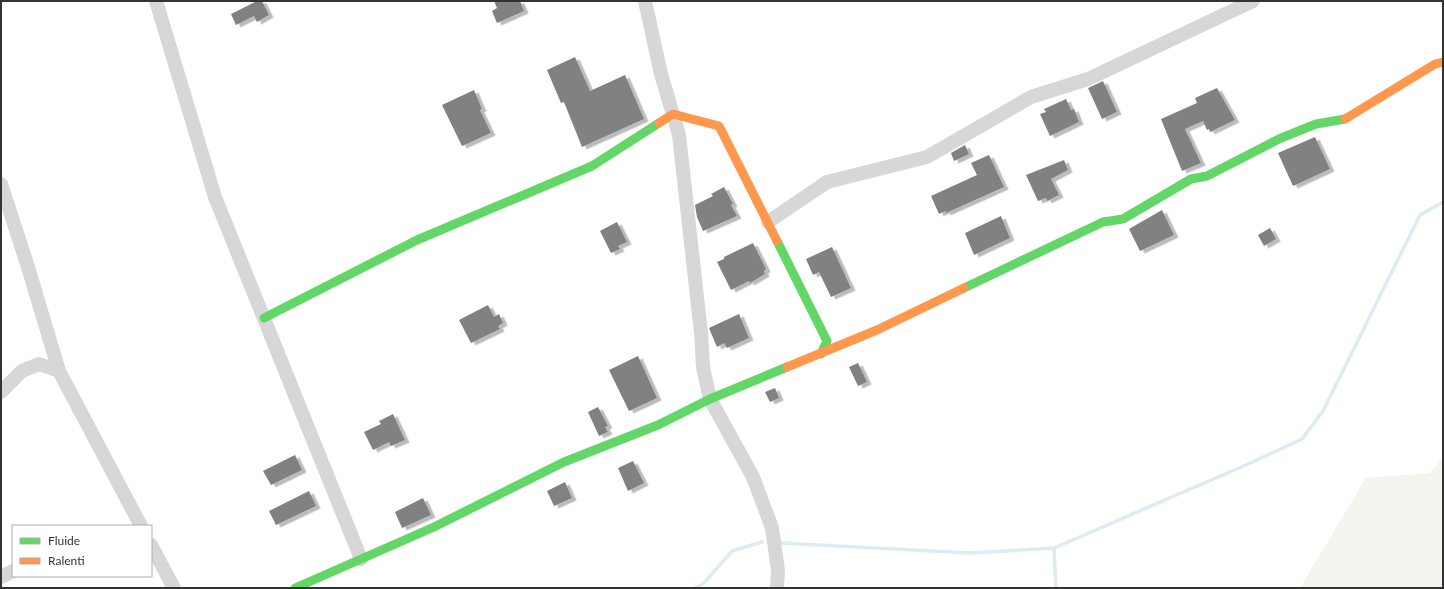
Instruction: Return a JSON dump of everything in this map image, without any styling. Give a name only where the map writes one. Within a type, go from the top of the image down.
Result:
[{"type":"street","points":[[156,1],[215,197],[361,559]]},
{"type":"street","points":[[645,1],[648,23],[679,135],[701,333],[703,367],[710,398],[753,477],[772,528],[778,570],[777,588]]},
{"type":"street","points":[[768,222],[827,182],[927,157],[1031,97],[1088,79],[1253,1]]},
{"type":"street","points":[[294,588],[434,526],[564,462],[658,425],[710,398],[877,330],[1103,222],[1123,219],[1191,179],[1207,176],[1281,138],[1316,124],[1344,120],[1435,64],[1443,62]]},
{"type":"street","points":[[264,318],[417,240],[592,166],[673,114],[720,126],[827,341],[821,354]]},
{"type":"street","points":[[1,184],[28,267],[59,371],[136,525]]},
{"type":"street","points":[[1,392],[22,371],[40,364],[59,371]]},
{"type":"street","points":[[152,547],[174,588]]},
{"type":"street","points":[[1,577],[12,572]]},
{"type":"shaded area","points":[[1443,458],[1443,588],[1300,588],[1366,478],[1430,473]]},
{"type":"building","points":[[257,1],[262,1],[269,15],[257,22],[254,16],[236,25],[231,14]]},
{"type":"building","points":[[494,1],[520,1],[524,11],[497,23],[492,11],[497,8]]},
{"type":"building","points":[[575,57],[590,91],[625,75],[644,119],[582,147],[564,102],[561,103],[547,70]]},
{"type":"building","points":[[1103,81],[1117,112],[1102,119],[1088,88]]},
{"type":"building","points":[[1217,88],[1235,120],[1210,132],[1209,129],[1207,130],[1203,121],[1185,129],[1201,163],[1182,171],[1161,119],[1197,103],[1195,98]]},
{"type":"building","points":[[474,90],[482,109],[480,110],[491,133],[462,146],[442,105]]},
{"type":"building","points":[[1066,99],[1071,110],[1074,109],[1079,122],[1050,136],[1040,114],[1046,112],[1044,109]]},
{"type":"building","points":[[1315,137],[1330,169],[1293,186],[1278,153]]},
{"type":"building","points":[[965,145],[969,154],[954,161],[951,153]]},
{"type":"building","points":[[989,155],[1004,187],[946,213],[945,211],[939,214],[931,196],[977,175],[971,163]]},
{"type":"building","points":[[1064,160],[1068,170],[1051,179],[1059,195],[1047,201],[1046,198],[1038,201],[1026,175]]},
{"type":"building","points":[[724,187],[733,204],[731,205],[737,216],[703,231],[697,217],[695,205],[713,196],[711,194]]},
{"type":"building","points":[[1162,210],[1174,235],[1140,251],[1129,229]]},
{"type":"building","points":[[1001,216],[1010,238],[974,255],[965,233]]},
{"type":"building","points":[[617,222],[627,242],[618,246],[620,249],[611,253],[600,231]]},
{"type":"building","points":[[1270,228],[1276,239],[1264,246],[1258,235]]},
{"type":"building","points":[[753,243],[766,269],[764,271],[765,274],[750,283],[749,281],[731,290],[717,262]]},
{"type":"building","points":[[832,247],[851,288],[831,297],[819,272],[813,275],[806,259]]},
{"type":"building","points":[[488,305],[494,317],[499,314],[503,323],[498,326],[500,329],[471,343],[459,320]]},
{"type":"building","points":[[739,314],[749,338],[727,348],[724,343],[717,347],[709,328]]},
{"type":"building","points":[[638,356],[657,398],[629,411],[609,370]]},
{"type":"building","points":[[858,363],[867,382],[858,386],[849,367]]},
{"type":"building","points":[[775,388],[779,398],[770,402],[765,392]]},
{"type":"building","points":[[598,407],[608,426],[605,427],[608,432],[599,436],[588,412]]},
{"type":"building","points":[[393,414],[405,440],[391,446],[389,442],[373,450],[364,432],[381,424],[379,421]]},
{"type":"building","points":[[295,455],[302,470],[271,485],[263,471]]},
{"type":"building","points":[[633,461],[644,483],[628,491],[618,468]]},
{"type":"building","points":[[565,482],[572,498],[554,506],[547,491]]},
{"type":"building","points":[[309,491],[316,506],[276,525],[269,511]]},
{"type":"building","points":[[423,498],[431,515],[402,528],[395,512]]},
{"type":"waterway","points":[[781,543],[970,553],[1054,548],[1246,465],[1302,439],[1323,411],[1420,215],[1443,202]]},
{"type":"waterway","points":[[695,588],[703,584],[732,551],[762,542]]},
{"type":"waterway","points":[[1054,548],[1056,588]]},
{"type":"traffic: fast","points":[[964,288],[1103,222],[1123,219],[1191,179],[1207,176],[1281,138],[1316,124],[1345,119]]},
{"type":"traffic: fast","points":[[264,318],[417,240],[592,166],[659,123]]},
{"type":"traffic: fast","points":[[777,241],[827,341],[821,354]]},
{"type":"traffic: fast","points":[[295,588],[434,527],[564,462],[658,425],[710,399],[787,367]]},
{"type":"traffic: slow","points":[[1345,119],[1435,64],[1443,62]]},
{"type":"traffic: slow","points":[[659,123],[673,114],[719,126],[777,241]]},
{"type":"traffic: slow","points":[[787,367],[877,330],[964,288]]}]
